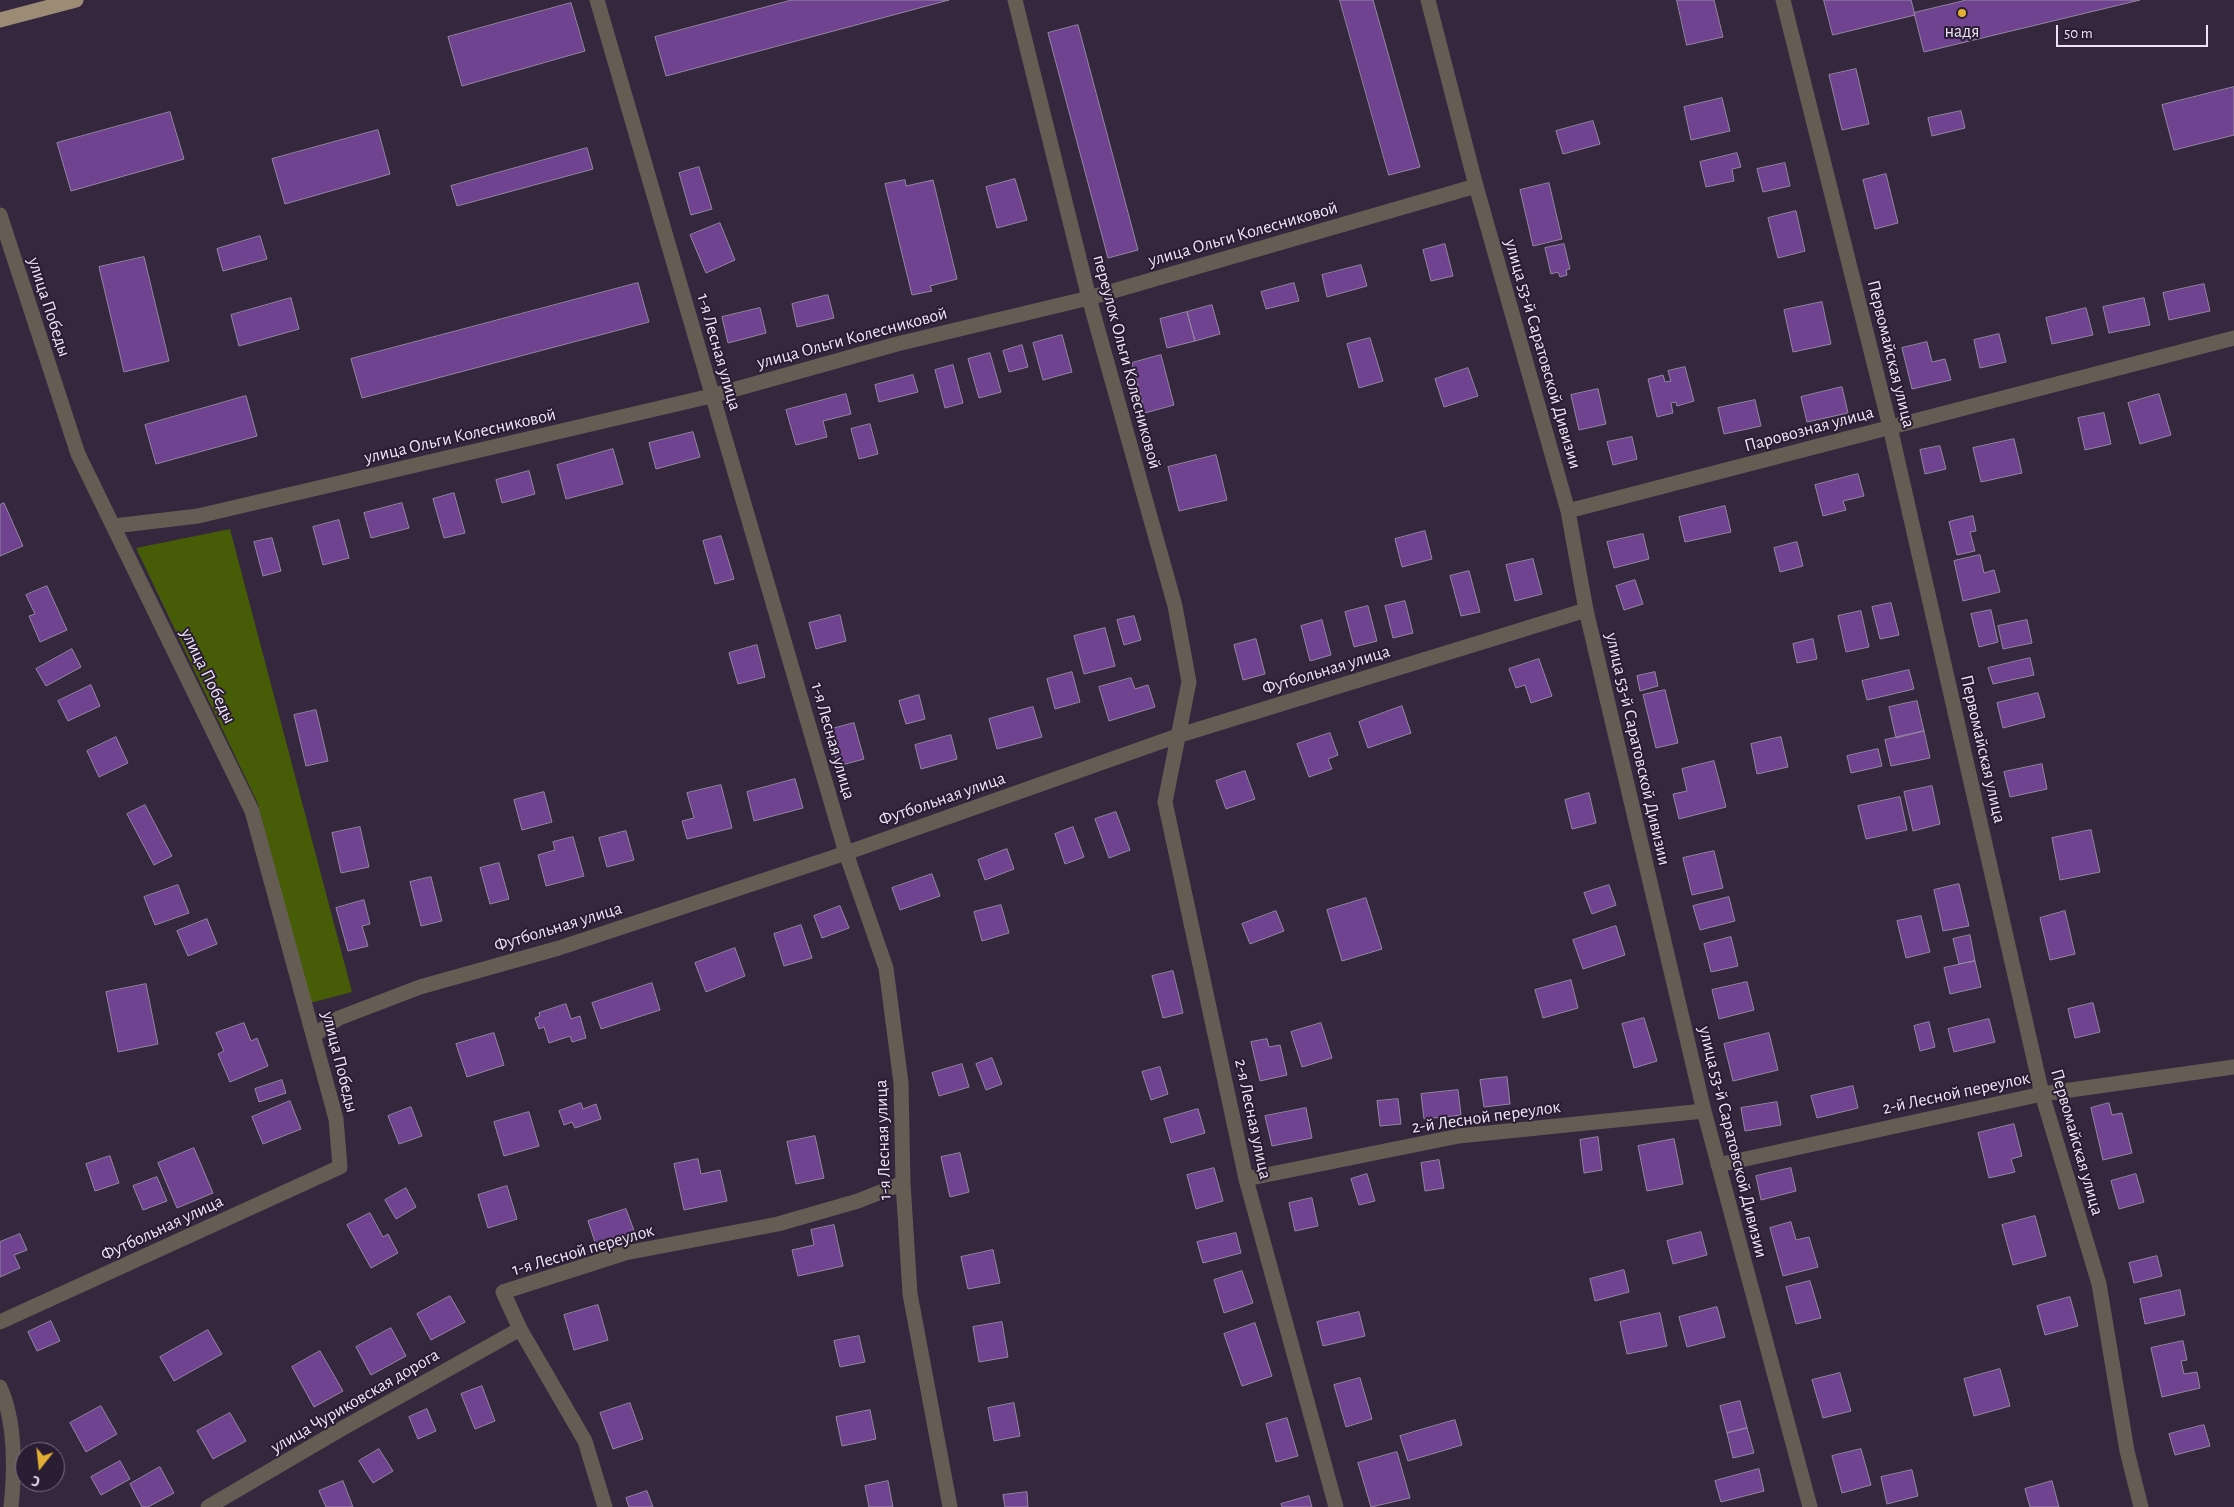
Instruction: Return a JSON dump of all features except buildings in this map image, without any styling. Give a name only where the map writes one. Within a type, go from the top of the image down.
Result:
[{"type":"main road","points":[[0,20],[76,0]]},
{"type":"street","name":"1-я Лесная улица","points":[[598,0],[636,127],[711,396],[846,853],[886,968],[901,1083],[903,1183],[910,1294],[950,1507]]},
{"type":"street","name":"переулок Ольги Колесниковой","points":[[1015,0],[1089,298],[1175,606],[1189,682],[1180,735]]},
{"type":"street","name":"улица 53-й Саратовской Дивизии","points":[[1428,0],[1476,186],[1568,511],[1586,610],[1704,1111],[1810,1507]]},
{"type":"street","name":"Первомайская улица","points":[[1783,0],[1890,427],[2042,1094],[2099,1284],[2127,1451],[2141,1507]]},
{"type":"street","name":"улица Ольги Колесниковой","points":[[114,526],[198,516],[711,396],[896,344],[1089,298],[1476,186]]},
{"type":"street","name":"улица Победы","points":[[0,215],[78,454],[252,811],[336,1119],[340,1167]]},
{"type":"street","name":"Паровозная улица","points":[[1568,511],[2234,338]]},
{"type":"street","name":"Футбольная улица","points":[[314,1035],[339,1018],[420,987],[559,948],[846,853],[1180,735],[1586,610]]},
{"type":"street","name":"2-я Лесная улица","points":[[1180,735],[1165,802],[1246,1180],[1336,1507]]},
{"type":"street","name":"2-й Лесной переулок","points":[[1718,1164],[2042,1094],[2234,1067]]},
{"type":"street","name":"2-й Лесной переулок","points":[[1246,1180],[1459,1136],[1704,1111]]},
{"type":"street","name":"Футбольная улица","points":[[0,1322],[340,1167]]},
{"type":"street","name":"1-я Лесной переулок","points":[[605,1507],[585,1442],[520,1329],[503,1292],[625,1254],[778,1224],[858,1201],[903,1183]]},
{"type":"street","name":"улица Чуриковская дорога","points":[[208,1507],[343,1428],[520,1329]]},
{"type":"street","points":[[0,1387],[6,1400],[6,1437],[11,1507]]},
{"type":"green space","points":[[230,529],[352,992],[310,1003],[258,804],[136,548]]},
{"type":"place","name":"надя","points":[[1962,13]]}]
